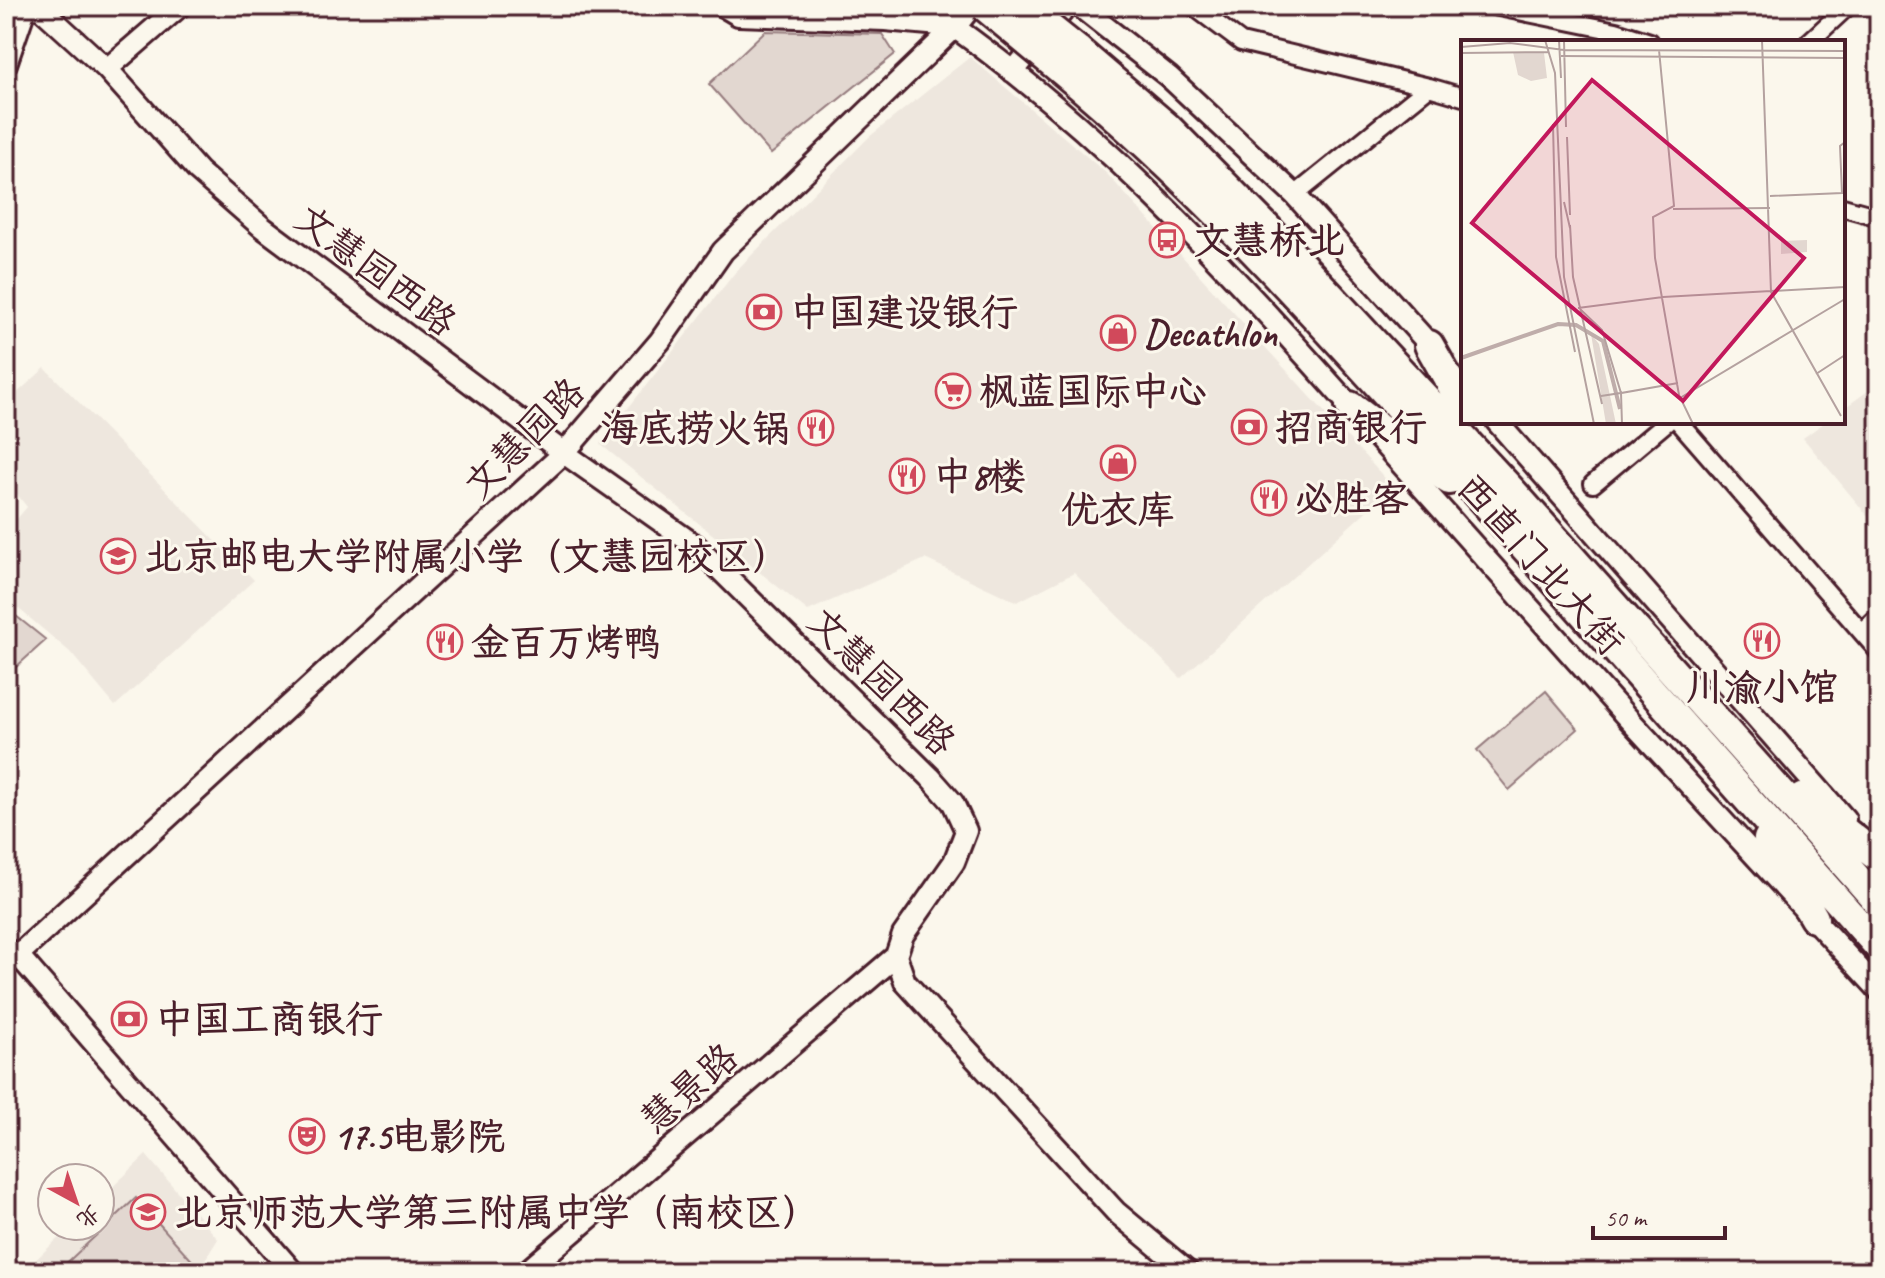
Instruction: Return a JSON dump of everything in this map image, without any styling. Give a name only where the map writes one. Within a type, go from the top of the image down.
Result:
[{"type":"highway","name":"西直门北大街","points":[[984,6],[1168,128],[1258,218],[1511,490],[1743,769],[1824,885],[1879,947]]},
{"type":"highway","name":"西直门北大街","points":[[1022,6],[1142,137],[1251,244],[1500,519],[1743,769],[1840,860],[1879,903]]},
{"type":"highway","points":[[1429,345],[1461,401]]},
{"type":"highway","points":[[1350,406],[1500,519]]},
{"type":"highway","points":[[1474,424],[1511,490]]},
{"type":"highway","points":[[1743,769],[1814,918]]},
{"type":"highway","points":[[1743,769],[1877,857]]},
{"type":"street","points":[[6,64],[26,6]]},
{"type":"street","name":"文慧园西路","points":[[38,6],[107,69],[198,171],[262,227],[564,453],[696,546],[778,623],[953,803],[966,831],[954,862],[903,935],[896,956]]},
{"type":"street","points":[[107,69],[180,6]]},
{"type":"street","points":[[723,6],[738,15],[885,20],[955,27]]},
{"type":"street","name":"西直门北大街","points":[[924,6],[1013,72],[1121,161],[1225,267],[1625,715],[1879,990]]},
{"type":"street","name":"文慧园路","points":[[10,957],[564,453],[660,341],[723,251],[955,27],[972,6]]},
{"type":"street","points":[[1013,72],[1067,6]]},
{"type":"street","points":[[1079,6],[1169,77],[1295,195],[1461,381]]},
{"type":"street","points":[[1193,6],[1241,42],[1461,96]]},
{"type":"street","points":[[1494,6],[1638,40]]},
{"type":"street","points":[[1811,40],[1848,6]]},
{"type":"street","points":[[1295,195],[1429,87]]},
{"type":"street","points":[[1845,208],[1879,217]]},
{"type":"street","name":"西直门北大街","points":[[1499,424],[1877,857]]},
{"type":"street","points":[[1593,484],[1665,424]]},
{"type":"street","points":[[1681,424],[1879,652]]},
{"type":"street","points":[[1862,632],[1879,616]]},
{"type":"street","points":[[896,956],[905,982],[1116,1212],[1188,1272]]},
{"type":"street","name":"慧景路","points":[[526,1272],[896,956]]},
{"type":"street","points":[[10,957],[293,1272]]},
{"type":"shaded area","points":[[765,31],[882,34],[895,54],[771,154],[709,84]]},
{"type":"shaded area","points":[[970,57],[1107,174],[1393,487],[1181,678],[1074,573],[1017,602],[925,559],[808,611],[600,444],[737,270],[869,137]]},
{"type":"shaded area","name":"北京邮电大学附属小学（文慧园校区）","points":[[45,368],[254,580],[115,706],[70,652],[6,598],[6,532],[27,507],[6,480],[6,403]]},
{"type":"shaded area","points":[[1879,383],[1879,508],[1867,515],[1803,438],[1822,424],[1845,424],[1845,408]]},
{"type":"shaded area","points":[[6,608],[46,640],[6,676]]},
{"type":"shaded area","points":[[1546,691],[1578,729],[1509,790],[1477,750]]},
{"type":"shaded area","name":"北京师范大学第三附属中学（南校区）","points":[[146,1155],[218,1239],[203,1263],[211,1272],[23,1272],[54,1242],[116,1242],[116,1184]]},
{"type":"shaded area","points":[[136,1198],[196,1265],[189,1272],[57,1272],[89,1242],[116,1242],[116,1217]]},
{"type":"place","name":"文慧桥北","points":[[1167,240]]},
{"type":"place","name":"中国建设银行","points":[[764,312]]},
{"type":"place","name":"Decathlon","points":[[1118,333]]},
{"type":"place","name":"枫蓝国际中心","points":[[953,391]]},
{"type":"place","name":"招商银行","points":[[1249,427]]},
{"type":"place","name":"海底捞火锅","points":[[816,428]]},
{"type":"place","name":"优衣库","points":[[1118,463]]},
{"type":"place","name":"中8楼","points":[[907,476]]},
{"type":"place","name":"必胜客","points":[[1269,498]]},
{"type":"place","name":"北京邮电大学附属小学（文慧园校区）","points":[[118,556]]},
{"type":"place","name":"川渝小馆","points":[[1762,641]]},
{"type":"place","name":"金百万烤鸭","points":[[445,642]]},
{"type":"place","name":"中国工商银行","points":[[129,1019]]},
{"type":"place","name":"17.5电影院","points":[[307,1136]]},
{"type":"place","name":"北京师范大学第三附属中学（南校区）","points":[[148,1212]]}]
